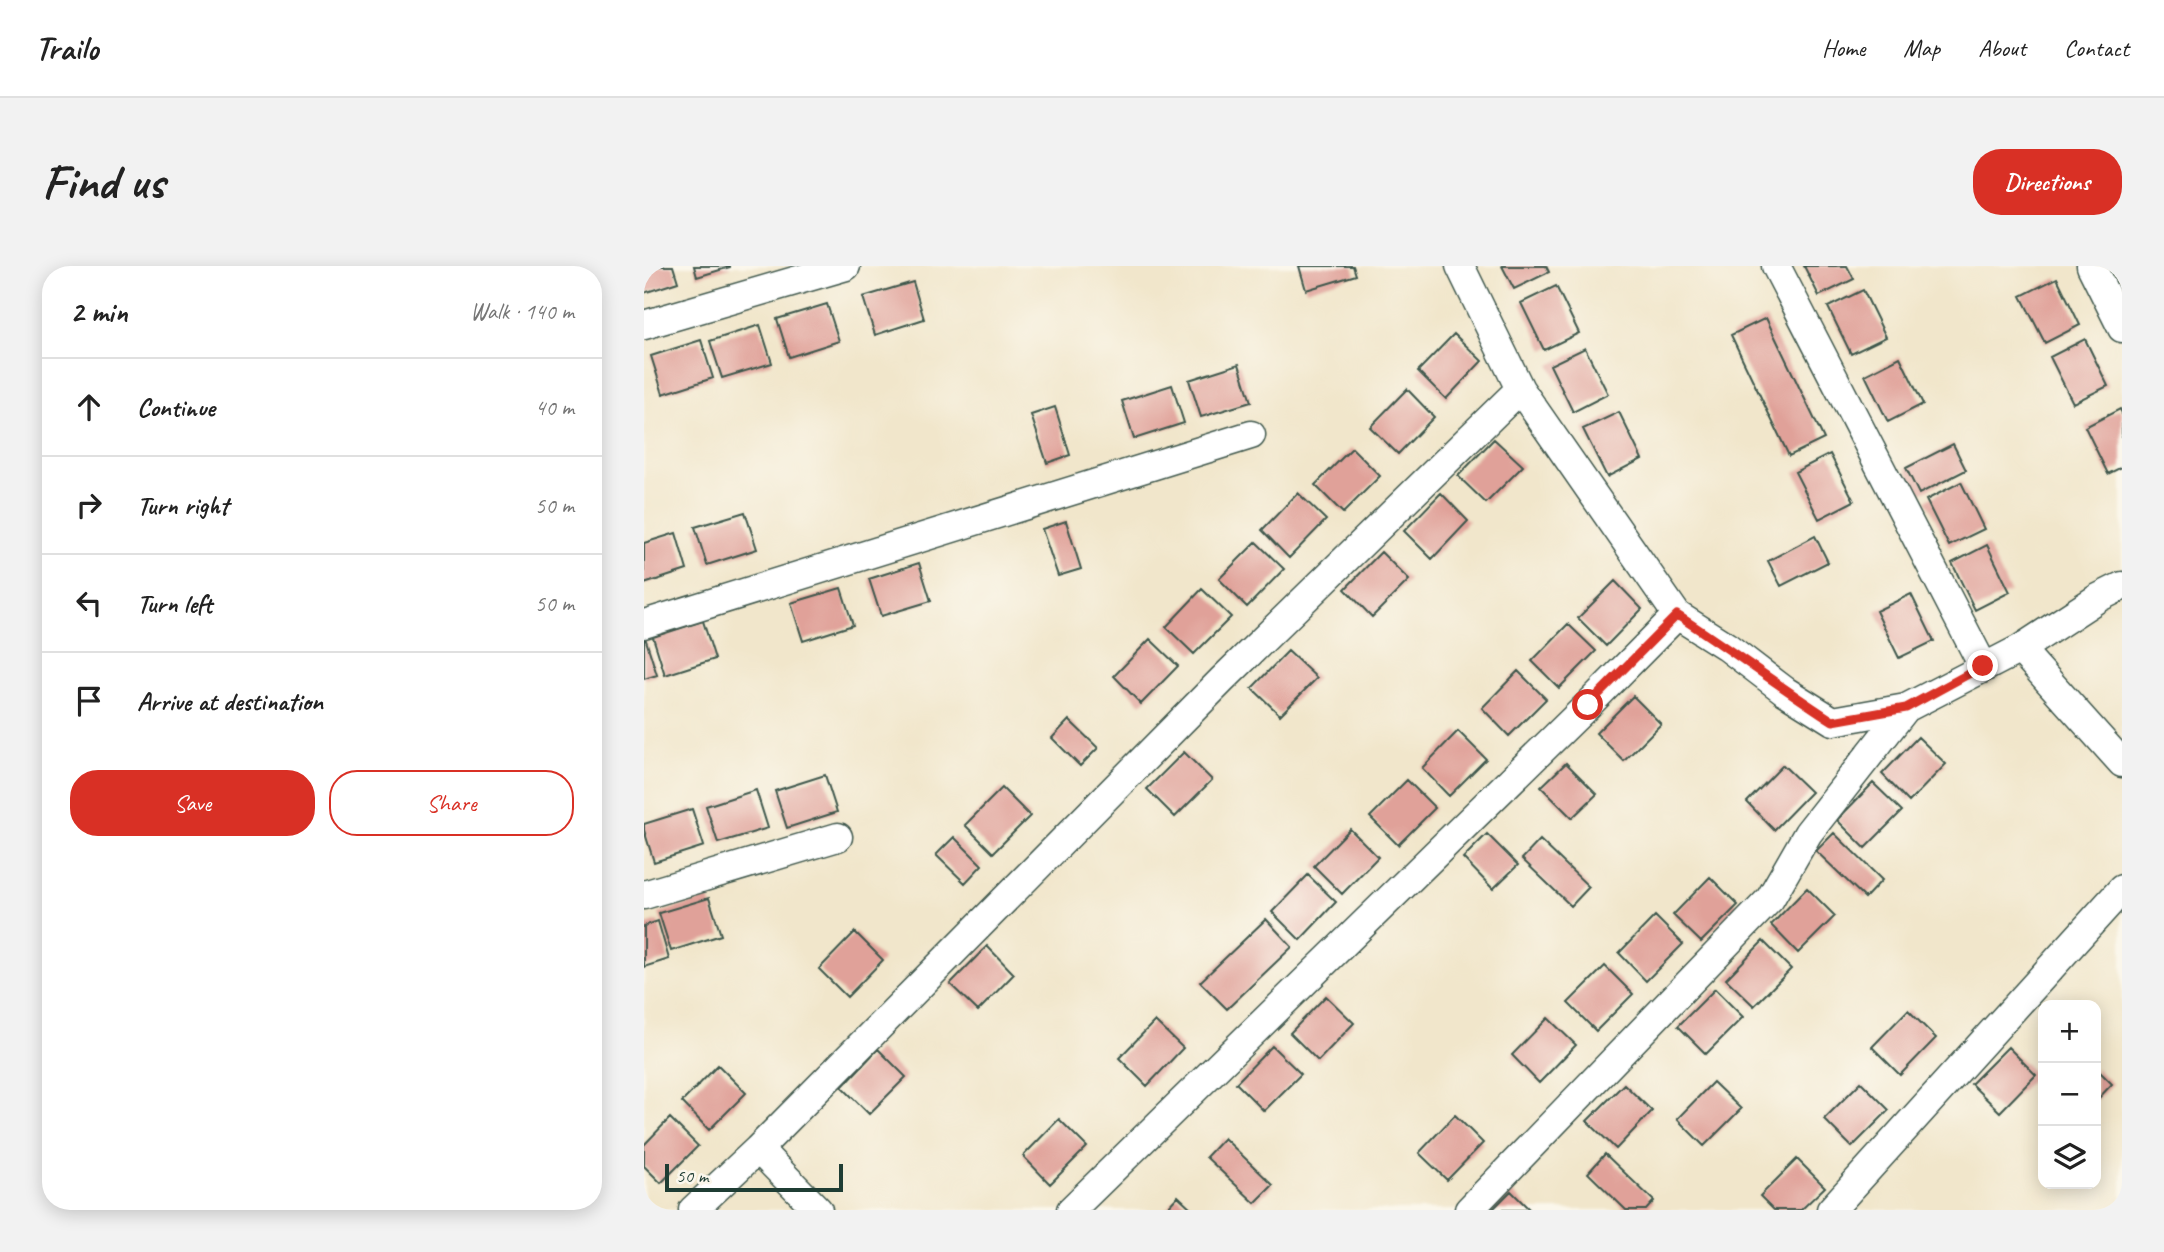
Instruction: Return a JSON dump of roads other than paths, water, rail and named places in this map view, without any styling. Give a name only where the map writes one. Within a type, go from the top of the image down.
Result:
[{"type":"street","points":[[644,325],[846,266]]},
{"type":"street","points":[[1460,266],[1520,389],[1677,615],[1727,646],[1785,691],[1833,721],[1906,708],[2020,649],[2098,598],[2122,586]]},
{"type":"street","points":[[1776,266],[1983,666]]},
{"type":"street","points":[[2091,266],[2122,328]]},
{"type":"street","points":[[693,1210],[758,1149],[1222,680],[1520,389]]},
{"type":"street","points":[[644,624],[1251,435]]},
{"type":"street","points":[[1071,1210],[1677,615]]},
{"type":"street","points":[[2020,649],[2122,763]]},
{"type":"street","points":[[1469,1210],[1770,899],[1808,833],[1906,708]]},
{"type":"street","points":[[644,895],[838,837]]},
{"type":"street","points":[[1831,1210],[2122,889]]},
{"type":"street","points":[[758,1149],[818,1210]]}]
